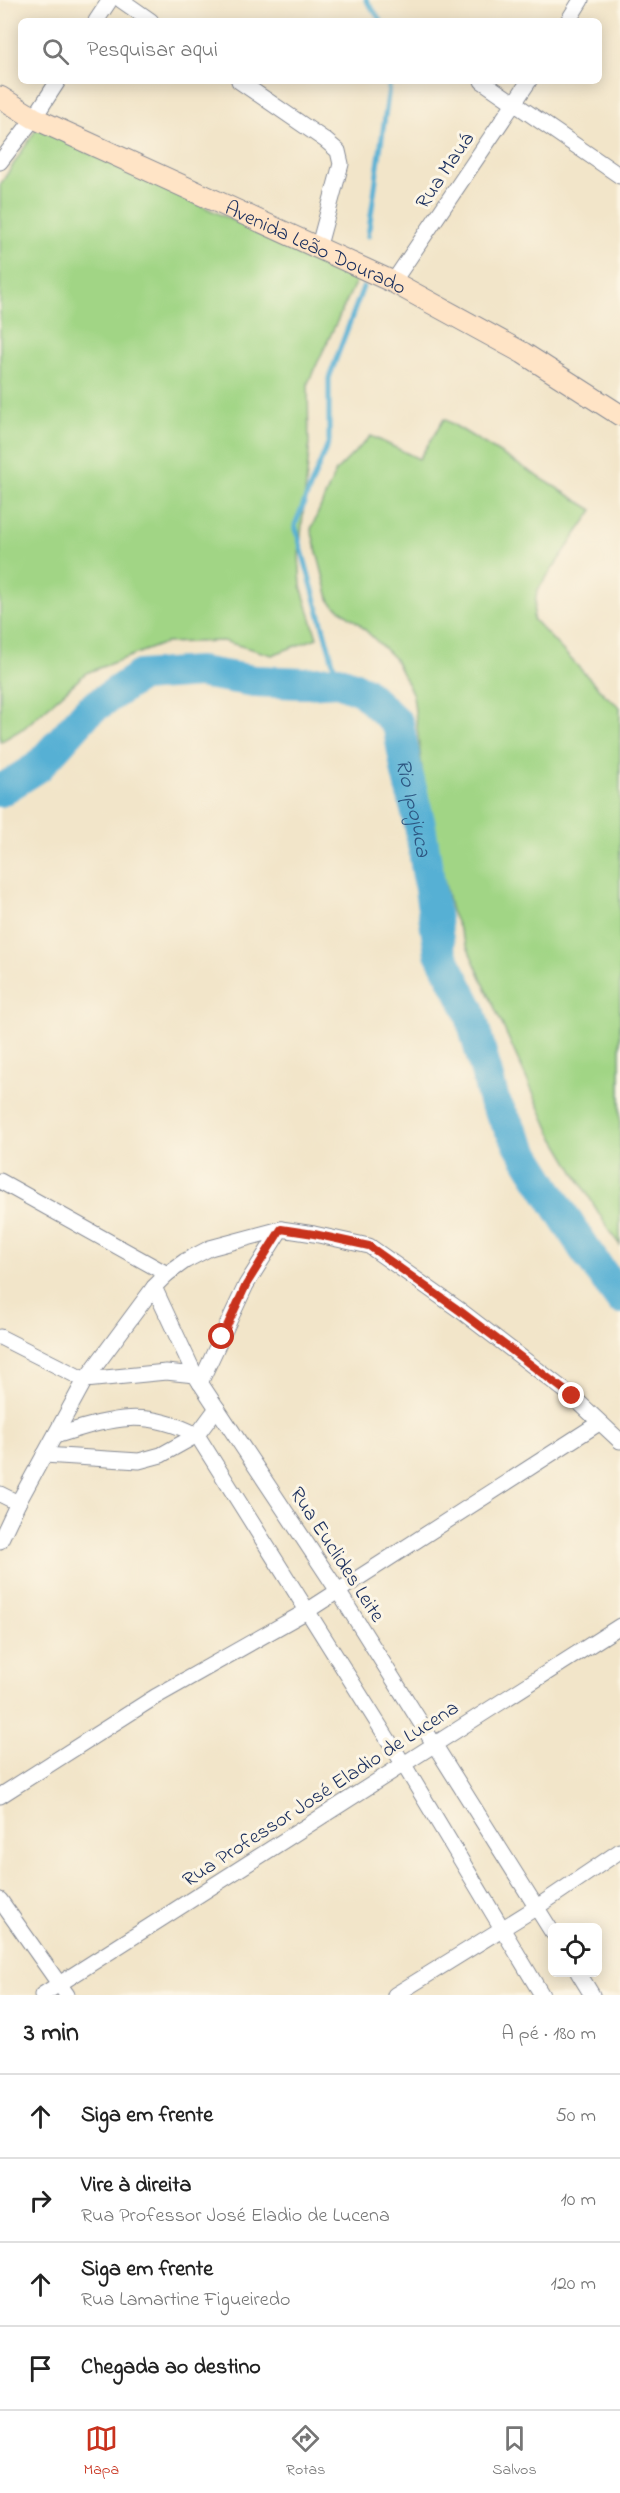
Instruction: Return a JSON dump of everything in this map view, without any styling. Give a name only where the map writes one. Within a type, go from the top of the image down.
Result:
[{"type":"main road","name":"Avenida Leão Dourado","points":[[0,97],[34,118],[393,282],[523,353],[620,415]]},
{"type":"street","points":[[98,18],[110,0]]},
{"type":"street","points":[[121,0],[148,18]]},
{"type":"street","points":[[570,18],[581,0]]},
{"type":"street","points":[[0,162],[34,118],[56,84]]},
{"type":"street","points":[[243,84],[338,151],[341,164],[318,249]]},
{"type":"street","points":[[486,84],[620,176]]},
{"type":"street","name":"Rua Mauá","points":[[393,282],[528,84]]},
{"type":"street","points":[[0,1182],[167,1274]]},
{"type":"street","points":[[0,1337],[85,1380],[166,1372],[197,1379],[246,1285],[281,1229]]},
{"type":"street","points":[[0,1541],[18,1503],[85,1380],[154,1287],[185,1261],[210,1248],[281,1229],[369,1246],[460,1311],[572,1396],[620,1441]]},
{"type":"street","name":"Rua Euclides Leite","points":[[154,1287],[197,1379],[338,1590],[548,1925]]},
{"type":"street","points":[[44,1455],[139,1461],[160,1455],[197,1435],[217,1408]]},
{"type":"street","points":[[55,1436],[111,1420],[136,1417],[158,1419],[176,1424],[197,1435],[404,1765],[542,1995]]},
{"type":"street","points":[[0,1796],[155,1697],[307,1611],[599,1423]]},
{"type":"street","points":[[0,1494],[18,1503]]},
{"type":"street","name":"Rua Professor José Eladio de Lucena","points":[[42,1995],[63,1989],[620,1626]]},
{"type":"street","points":[[395,1995],[537,1907],[620,1851]]},
{"type":"street","points":[[0,1900],[63,1989]]},
{"type":"street","points":[[581,1977],[592,1995]]},
{"type":"green space","points":[[37,128],[357,279],[308,383],[309,452],[299,556],[301,586],[317,638],[272,655],[223,641],[165,643],[86,673],[24,728],[0,742],[0,185]]},
{"type":"green space","points":[[444,419],[593,510],[537,591],[533,619],[605,695],[620,707],[620,1245],[551,1133],[451,911],[425,793],[413,695],[394,658],[358,623],[330,602],[311,529],[336,471],[371,436],[419,459]]},
{"type":"waterway","points":[[366,0],[379,18]]},
{"type":"waterway","points":[[368,236],[390,84]]},
{"type":"waterway","points":[[338,681],[295,525],[329,441],[329,378],[363,287]]},
{"type":"waterway","name":"Rio Ipojuca","points":[[0,791],[38,767],[88,711],[140,676],[199,672],[254,681],[304,683],[338,681],[363,691],[398,724],[420,825],[440,953],[469,1009],[494,1101],[583,1247],[620,1298]]},
{"type":"route","points":[[222,1337],[246,1285],[281,1229],[314,1234],[369,1246],[460,1311],[572,1396]]}]
